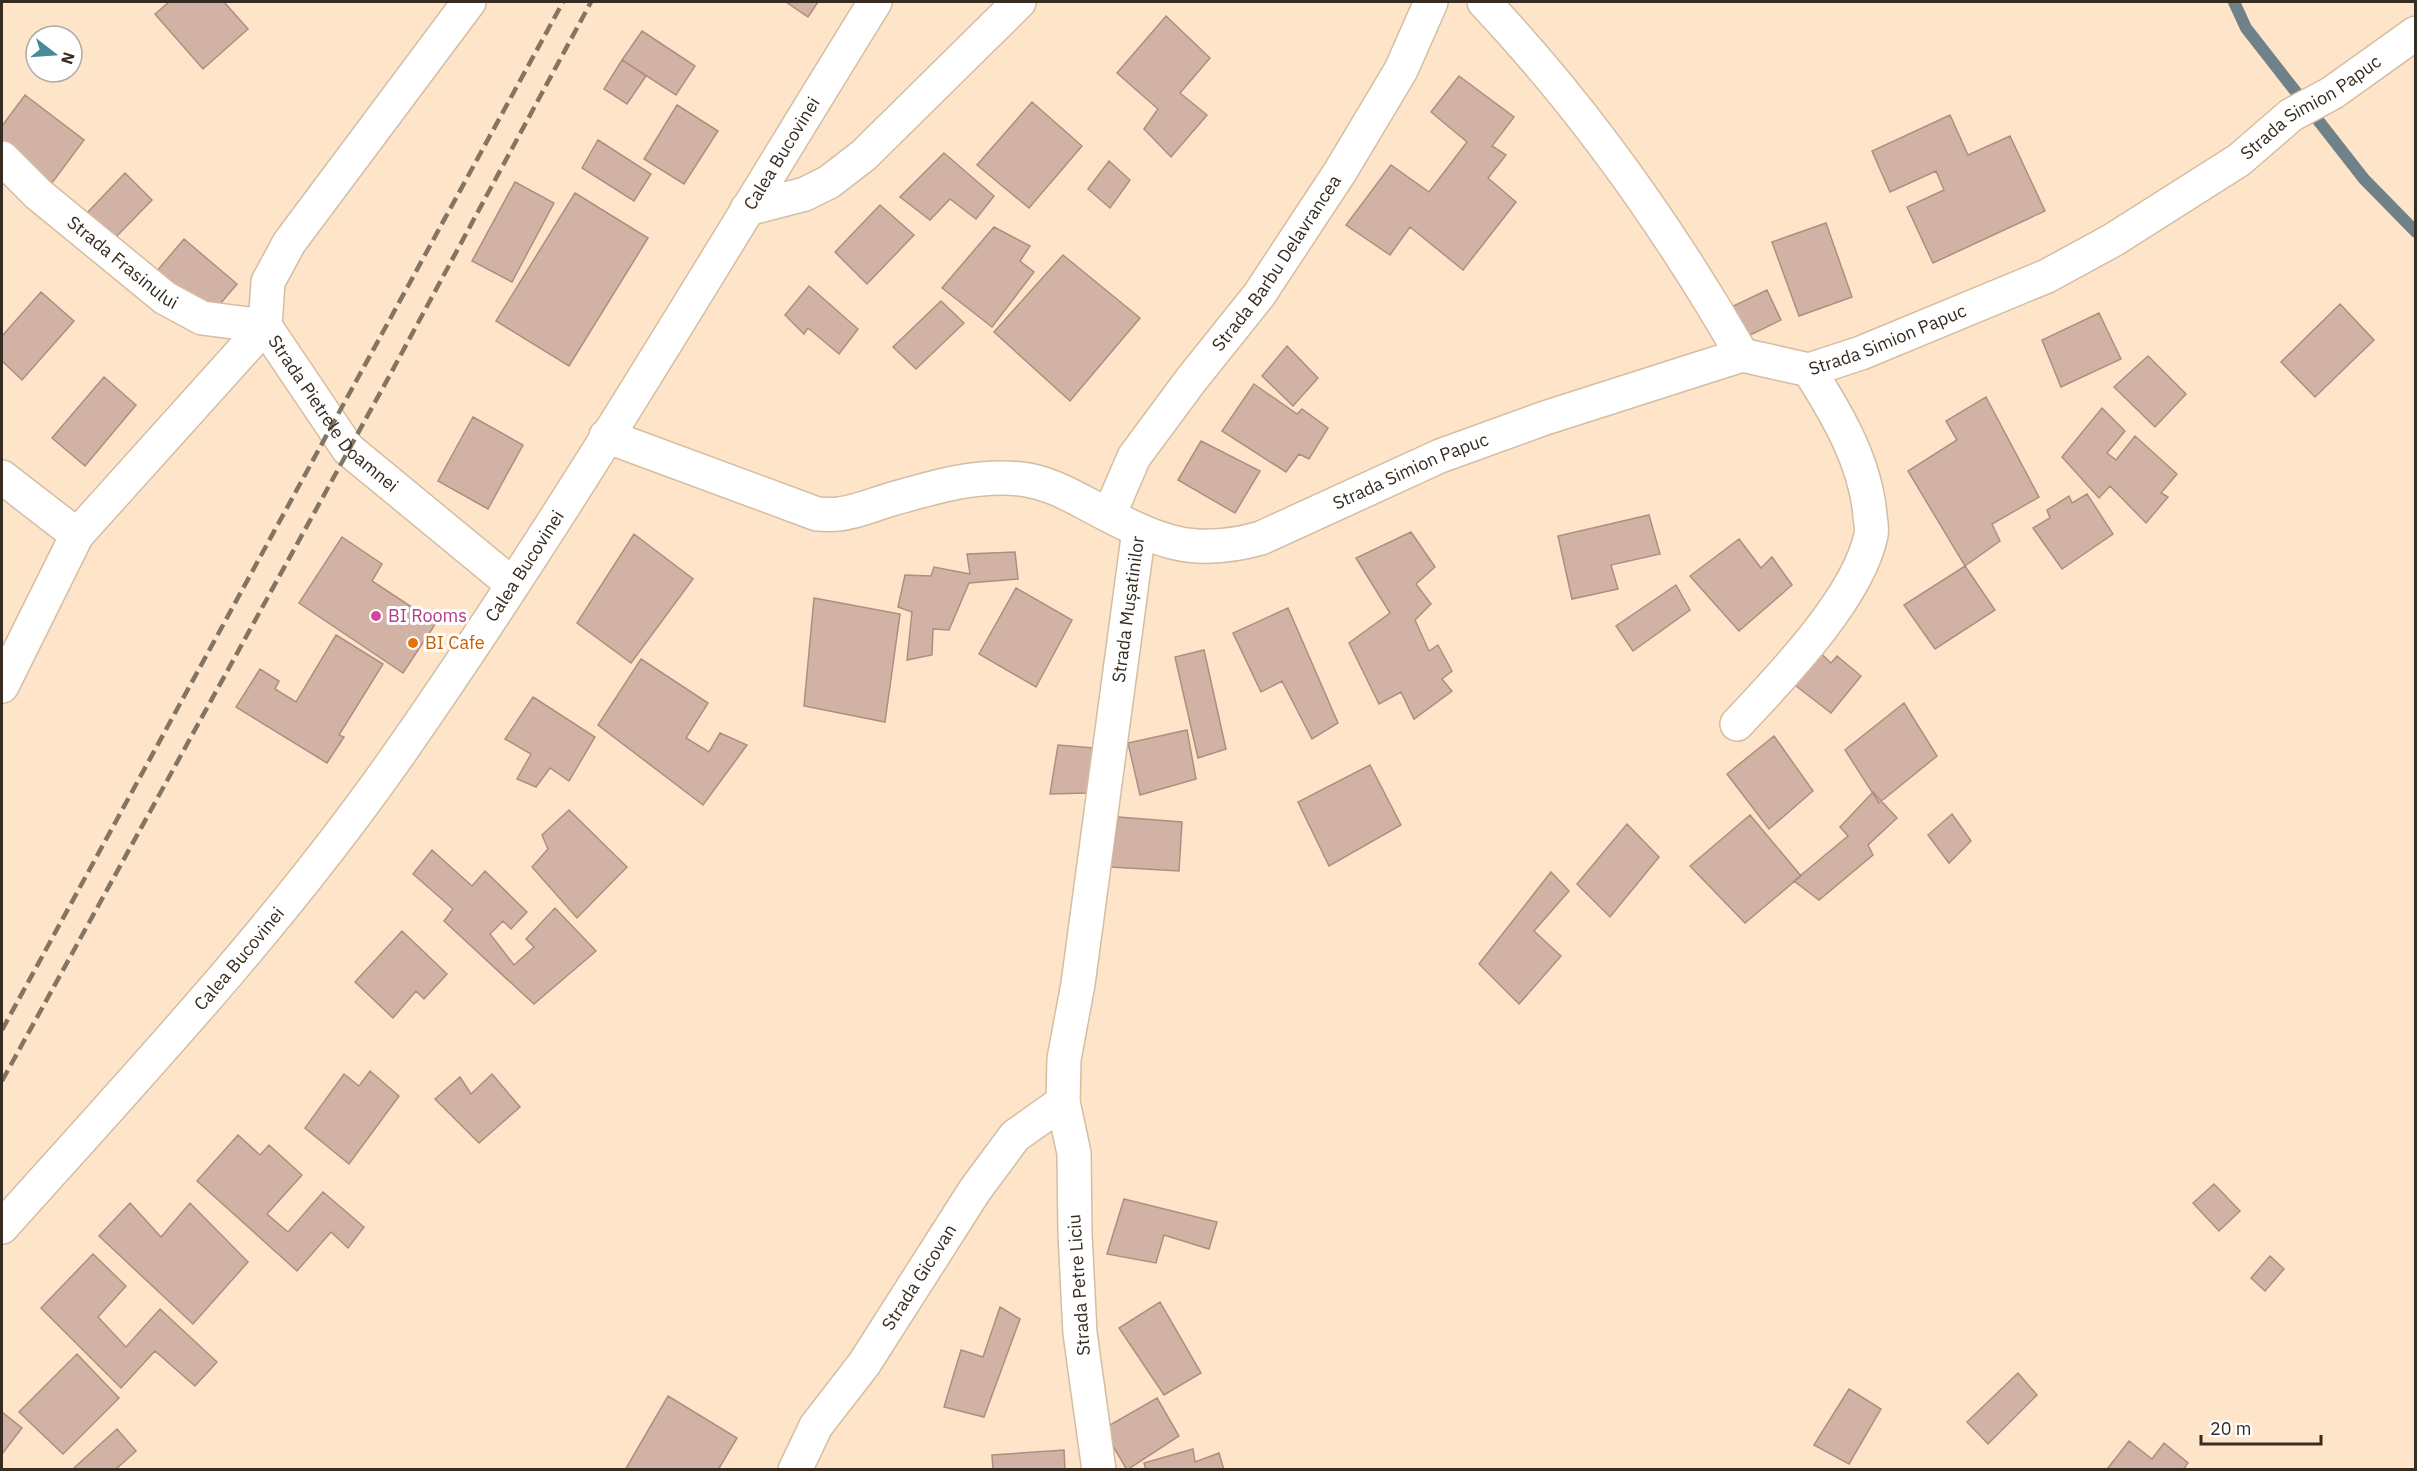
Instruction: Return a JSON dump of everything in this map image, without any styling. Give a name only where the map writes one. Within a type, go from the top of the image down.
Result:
[{"type":"main road","name":"Strada Pietrele Doamnei","points":[[469,2],[289,243],[268,282],[265,326],[348,449],[512,584]]},
{"type":"main road","name":"Calea Bucovinei","points":[[2,1227],[278,916],[400,753],[512,584],[606,436],[875,2]]},
{"type":"main road","points":[[747,209],[805,194],[829,182],[864,155],[1019,2]]},
{"type":"main road","name":"Strada Barbu Delavrancea","points":[[1109,515],[1134,457],[1258,295],[1352,153],[1401,70],[1431,2]]},
{"type":"main road","points":[[1484,2],[1572,101],[1653,214],[1707,295],[1742,355]]},
{"type":"main road","name":"Strada Simion Papuc","points":[[1138,530],[1197,548],[1239,544],[1261,538],[1440,456],[1545,418],[1742,355],[1809,370],[1861,352],[2047,276],[2113,240],[2239,160],[2291,116],[2332,93],[2415,33]]},
{"type":"main road","name":"Strada Frasinului","points":[[2,158],[38,194],[165,298],[202,318],[265,326]]},
{"type":"main road","points":[[2,686],[77,535],[265,326]]},
{"type":"main road","points":[[1737,724],[1819,630],[1854,578],[1872,533],[1869,502],[1858,463],[1847,437],[1809,370]]},
{"type":"main road","name":"Strada Mușatinilor","points":[[606,436],[817,514],[839,514],[959,481],[991,477],[1023,479],[1053,486],[1138,530],[1078,984],[1064,1059],[1063,1102]]},
{"type":"main road","points":[[2,477],[77,535]]},
{"type":"main road","name":"Strada Gicovan","points":[[795,1470],[816,1426],[864,1364],[975,1190],[1015,1136],[1063,1102]]},
{"type":"main road","name":"Strada Petre Liciu","points":[[1063,1102],[1074,1153],[1080,1334],[1099,1470]]},
{"type":"building","points":[[169,2],[224,2],[248,29],[203,69],[155,14]]},
{"type":"building","points":[[786,2],[818,2],[808,17]]},
{"type":"building","points":[[1166,16],[1210,58],[1180,93],[1207,115],[1171,157],[1144,129],[1158,109],[1117,73]]},
{"type":"building","points":[[642,31],[695,66],[676,95],[622,60]]},
{"type":"building","points":[[622,60],[646,76],[627,104],[604,89]]},
{"type":"building","points":[[1459,76],[1514,117],[1492,146],[1506,155],[1488,178],[1516,202],[1463,270],[1410,227],[1390,255],[1346,225],[1391,165],[1429,192],[1467,142],[1431,112]]},
{"type":"building","points":[[25,95],[84,140],[52,183],[2,145],[2,126]]},
{"type":"building","points":[[1032,102],[1082,146],[1029,208],[977,165]]},
{"type":"building","points":[[677,105],[718,131],[684,184],[644,159]]},
{"type":"building","points":[[1950,115],[1968,155],[2010,136],[2045,211],[1933,263],[1907,207],[1944,190],[1936,171],[1890,192],[1872,151]]},
{"type":"building","points":[[598,140],[651,174],[634,201],[582,168]]},
{"type":"building","points":[[944,153],[994,196],[976,219],[950,199],[930,220],[900,197]]},
{"type":"building","points":[[1109,161],[1130,180],[1110,208],[1088,189]]},
{"type":"building","points":[[125,173],[152,200],[114,239],[87,213]]},
{"type":"building","points":[[515,182],[554,203],[512,282],[472,261]]},
{"type":"building","points":[[575,193],[648,238],[569,366],[496,321]]},
{"type":"building","points":[[880,205],[914,235],[867,284],[835,252]]},
{"type":"building","points":[[1826,223],[1852,297],[1799,316],[1772,242]]},
{"type":"building","points":[[994,227],[1030,246],[1020,261],[1034,272],[992,327],[942,288]]},
{"type":"building","points":[[184,239],[237,284],[209,317],[156,272]]},
{"type":"building","points":[[1063,255],[1140,318],[1070,401],[994,332]]},
{"type":"building","points":[[809,286],[858,329],[839,354],[808,328],[804,334],[785,315]]},
{"type":"building","points":[[1767,290],[1781,320],[1744,338],[1729,308]]},
{"type":"building","points":[[41,292],[74,321],[22,380],[2,361],[2,336]]},
{"type":"building","points":[[941,301],[964,323],[916,369],[893,347]]},
{"type":"building","points":[[2340,304],[2374,340],[2315,397],[2281,362]]},
{"type":"building","points":[[2099,313],[2121,359],[2061,387],[2042,340]]},
{"type":"building","points":[[1287,346],[1318,378],[1293,406],[1262,376]]},
{"type":"building","points":[[2148,356],[2186,394],[2155,427],[2114,387]]},
{"type":"building","points":[[104,377],[136,405],[85,466],[52,438]]},
{"type":"building","points":[[1254,384],[1297,414],[1302,409],[1328,428],[1309,459],[1299,454],[1286,472],[1222,431]]},
{"type":"building","points":[[1986,397],[2039,497],[1992,524],[2000,541],[1965,566],[1908,471],[1957,440],[1946,421]]},
{"type":"building","points":[[2102,408],[2125,431],[2107,453],[2116,460],[2135,436],[2177,474],[2161,493],[2168,497],[2146,523],[2110,486],[2099,498],[2062,457]]},
{"type":"building","points":[[473,417],[523,445],[488,509],[438,481]]},
{"type":"building","points":[[1201,441],[1260,471],[1235,513],[1178,480]]},
{"type":"building","points":[[2087,494],[2113,534],[2062,569],[2033,528],[2050,518],[2047,510],[2069,496],[2072,503]]},
{"type":"building","points":[[1649,515],[1660,554],[1611,565],[1618,589],[1572,599],[1558,536]]},
{"type":"building","points":[[1411,532],[1435,567],[1416,584],[1431,604],[1415,620],[1429,651],[1438,645],[1452,671],[1442,679],[1452,691],[1414,719],[1401,692],[1379,704],[1349,643],[1390,613],[1356,558]]},
{"type":"building","points":[[634,534],[693,579],[631,663],[577,623]]},
{"type":"building","points":[[342,537],[382,564],[372,581],[436,623],[403,673],[299,603]]},
{"type":"building","points":[[1739,539],[1761,568],[1772,557],[1792,585],[1739,631],[1690,576]]},
{"type":"building","points":[[1015,552],[1018,579],[969,583],[949,630],[933,629],[932,655],[907,660],[912,612],[898,607],[905,575],[931,576],[934,567],[970,574],[967,554]]},
{"type":"building","points":[[1965,566],[1995,610],[1935,649],[1904,605]]},
{"type":"building","points":[[1676,585],[1690,610],[1633,651],[1616,626]]},
{"type":"building","points":[[1016,588],[1072,620],[1036,687],[979,654]]},
{"type":"building","points":[[814,598],[900,614],[885,722],[804,706]]},
{"type":"building","points":[[1288,608],[1338,723],[1312,739],[1282,681],[1261,692],[1233,633]]},
{"type":"building","points":[[336,635],[383,664],[339,735],[344,737],[327,763],[236,707],[260,669],[279,681],[275,689],[296,702]]},
{"type":"building","points":[[1814,647],[1831,663],[1837,656],[1861,676],[1831,713],[1787,679]]},
{"type":"building","points":[[1204,650],[1226,749],[1198,758],[1175,657]]},
{"type":"building","points":[[641,659],[708,703],[686,738],[709,752],[720,733],[747,745],[703,805],[598,725]]},
{"type":"building","points":[[533,697],[595,737],[569,781],[550,768],[536,787],[517,779],[531,754],[505,739]]},
{"type":"building","points":[[1904,703],[1937,756],[1879,803],[1845,750]]},
{"type":"building","points":[[1187,730],[1196,779],[1140,795],[1128,743]]},
{"type":"building","points":[[1774,736],[1813,791],[1769,829],[1727,774]]},
{"type":"building","points":[[1058,745],[1093,748],[1087,793],[1050,794]]},
{"type":"building","points":[[1370,765],[1401,825],[1329,866],[1298,802]]},
{"type":"building","points":[[1873,792],[1897,818],[1868,845],[1873,855],[1819,900],[1794,881],[1848,836],[1840,827]]},
{"type":"building","points":[[569,810],[627,867],[577,918],[532,867],[548,849],[542,835]]},
{"type":"building","points":[[1952,814],[1971,841],[1949,863],[1928,835]]},
{"type":"building","points":[[1750,815],[1801,876],[1745,923],[1690,866]]},
{"type":"building","points":[[1118,817],[1182,822],[1179,871],[1111,867]]},
{"type":"building","points":[[1627,824],[1659,857],[1610,917],[1577,884]]},
{"type":"building","points":[[432,850],[472,886],[485,871],[527,912],[511,929],[503,921],[490,934],[514,965],[534,947],[526,939],[555,908],[596,951],[534,1004],[444,921],[453,909],[413,874]]},
{"type":"building","points":[[1551,872],[1569,891],[1534,931],[1561,956],[1519,1004],[1479,964]]},
{"type":"building","points":[[402,931],[447,974],[424,999],[416,991],[393,1018],[355,982]]},
{"type":"building","points":[[370,1071],[399,1096],[349,1164],[305,1128],[344,1074],[359,1086]]},
{"type":"building","points":[[492,1074],[520,1107],[479,1143],[435,1099],[460,1077],[471,1094]]},
{"type":"building","points":[[238,1135],[260,1155],[269,1145],[302,1175],[267,1214],[288,1232],[323,1192],[364,1227],[348,1248],[331,1232],[297,1271],[197,1181]]},
{"type":"building","points":[[2214,1184],[2240,1211],[2219,1231],[2193,1203]]},
{"type":"building","points":[[1124,1199],[1217,1222],[1209,1249],[1164,1235],[1156,1263],[1107,1254]]},
{"type":"building","points":[[130,1203],[161,1237],[190,1203],[248,1262],[193,1324],[99,1236]]},
{"type":"building","points":[[93,1254],[126,1286],[98,1317],[126,1347],[160,1309],[217,1362],[195,1386],[155,1351],[121,1388],[41,1308]]},
{"type":"building","points":[[2270,1256],[2284,1269],[2265,1291],[2251,1278]]},
{"type":"building","points":[[1160,1302],[1201,1373],[1164,1395],[1119,1328]]},
{"type":"building","points":[[1000,1307],[1020,1319],[984,1417],[944,1407],[961,1350],[983,1357]]},
{"type":"building","points":[[77,1354],[119,1398],[63,1454],[19,1412]]},
{"type":"building","points":[[2018,1373],[2037,1395],[1988,1444],[1967,1422]]},
{"type":"building","points":[[1849,1389],[1881,1409],[1849,1464],[1814,1445]]},
{"type":"building","points":[[668,1396],[737,1438],[718,1470],[625,1470]]},
{"type":"building","points":[[1157,1398],[1179,1436],[1127,1470],[1103,1429]]},
{"type":"building","points":[[2,1412],[22,1428],[2,1454]]},
{"type":"building","points":[[117,1429],[136,1451],[115,1470],[75,1470],[74,1468]]},
{"type":"building","points":[[2129,1441],[2152,1459],[2164,1443],[2188,1463],[2183,1470],[2110,1470],[2108,1468]]},
{"type":"building","points":[[1193,1449],[1195,1462],[1219,1453],[1224,1470],[1146,1470],[1144,1463]]},
{"type":"building","points":[[1064,1450],[1065,1470],[993,1470],[992,1455]]},
{"type":"waterway","points":[[2234,2],[2246,28],[2364,179],[2416,232]]},
{"type":"railway","points":[[2,1030],[563,2]]},
{"type":"railway","points":[[2,1081],[391,373],[591,2]]},
{"type":"place","name":"BI Rooms","points":[[376,616]]},
{"type":"place","name":"BI Cafe","points":[[413,643]]}]
